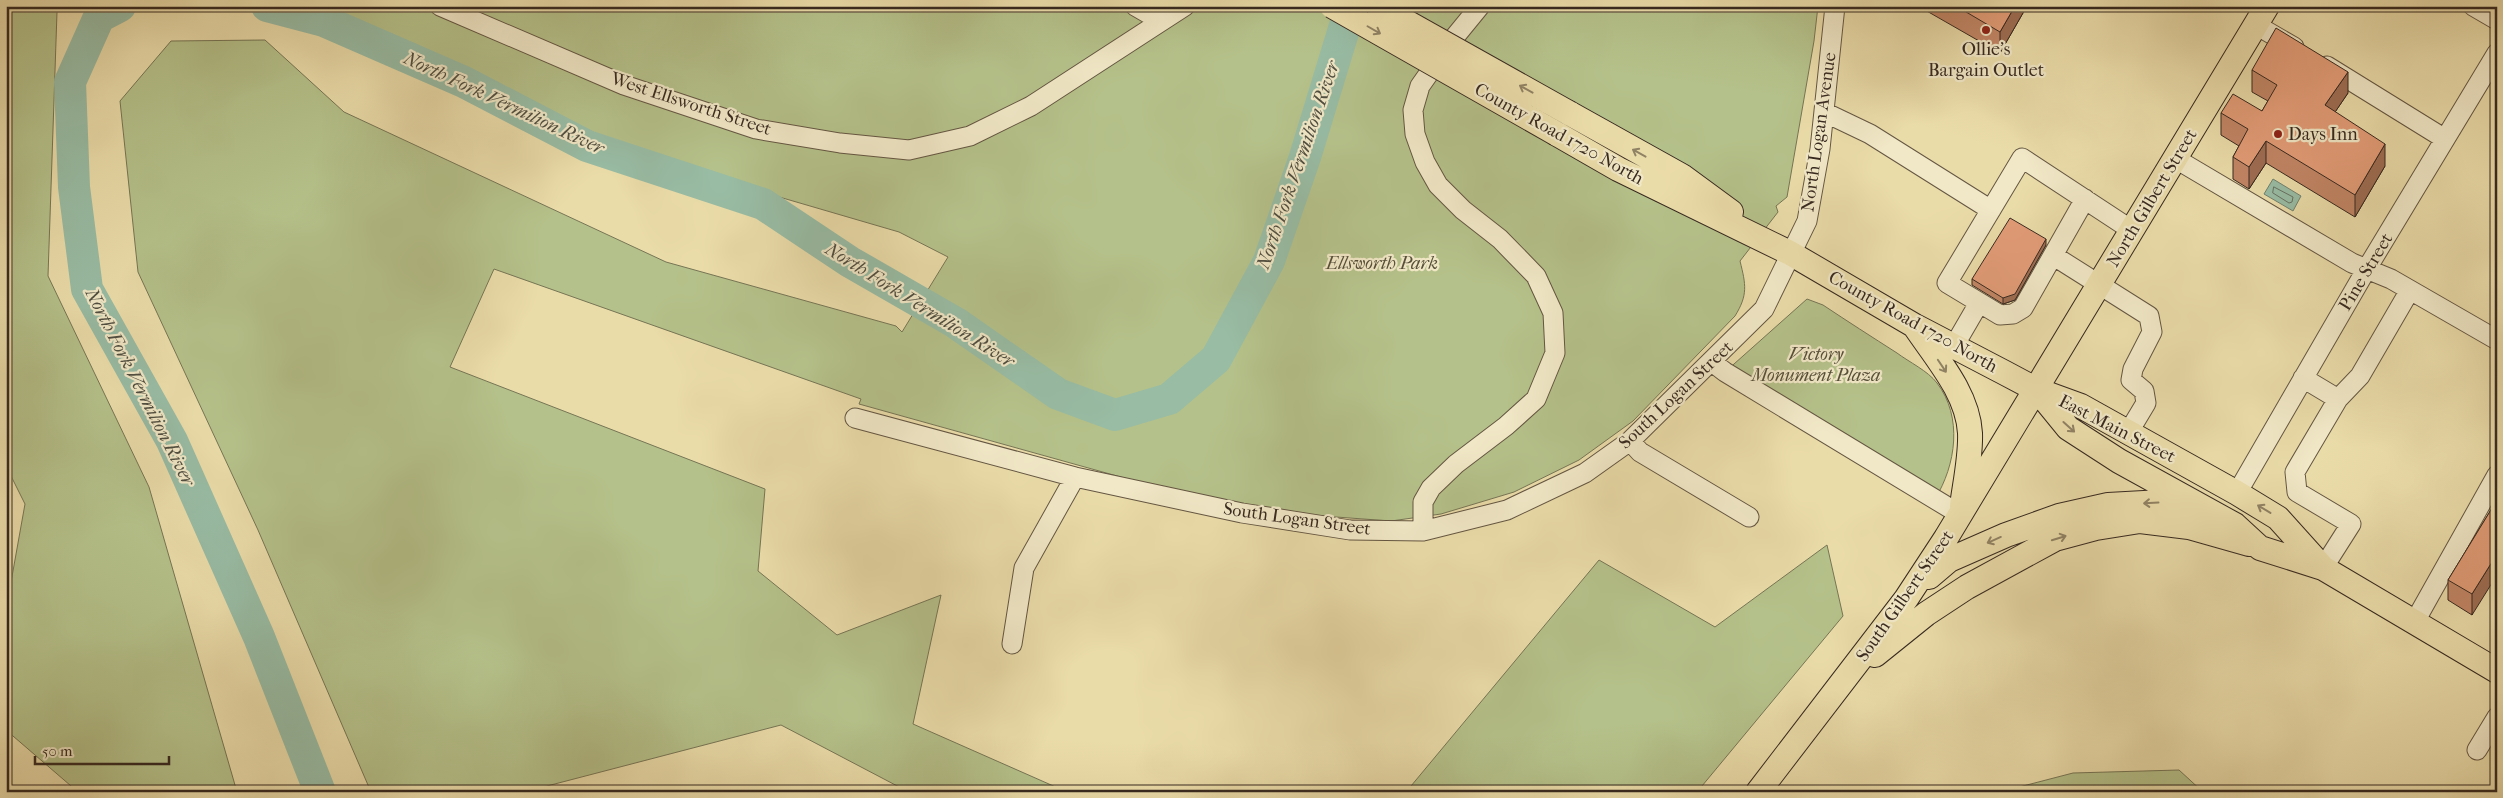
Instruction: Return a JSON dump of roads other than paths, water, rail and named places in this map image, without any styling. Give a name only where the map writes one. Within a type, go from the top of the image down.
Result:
[{"type":"main road","name":"County Road 1720 North","points":[[1332,6],[1618,169],[1790,253],[1915,326],[2037,390]]},
{"type":"main road","name":"County Road 1720 North","points":[[1378,6],[1682,176],[1790,253]]},
{"type":"main road","name":"North Gilbert Street","points":[[2037,390],[2262,16]]},
{"type":"main road","points":[[1915,326],[1952,380],[1967,412],[1970,434],[1961,515]]},
{"type":"main road","name":"East Main Street","points":[[2037,390],[2081,406],[2278,518],[2323,568]]},
{"type":"main road","name":"East Main Street","points":[[2037,390],[2068,428],[2119,461],[2235,525],[2260,548],[2323,568],[2497,671]]},
{"type":"main road","name":"South Gilbert Street","points":[[1758,792],[1906,599],[1961,515],[2037,390]]},
{"type":"main road","points":[[1906,599],[1949,560],[2006,535],[2058,516],[2108,505],[2162,502],[2229,513],[2268,531],[2323,568]]},
{"type":"main road","points":[[1848,676],[1926,614],[2009,562],[2054,539],[2096,528],[2140,521],[2189,526],[2260,548]]},
{"type":"street","name":"West Ellsworth Street","points":[[440,6],[624,85],[756,129],[840,143],[909,150],[970,136],[1031,106],[1185,6]]},
{"type":"street","points":[[1136,6],[1161,21]]},
{"type":"street","points":[[1423,531],[1423,502],[1431,488],[1456,464],[1506,426],[1536,398],[1555,353],[1553,313],[1536,276],[1500,239],[1463,210],[1438,185],[1425,162],[1415,134],[1413,110],[1420,86],[1452,39],[1480,6]]},
{"type":"street","name":"North Logan Avenue","points":[[1790,253],[1807,221],[1820,149],[1835,6]]},
{"type":"street","points":[[2473,6],[2497,20]]},
{"type":"street","points":[[2262,16],[2373,93],[2445,139]]},
{"type":"street","name":"Pine Street","points":[[2237,493],[2366,270],[2497,53]]},
{"type":"street","points":[[1824,112],[1870,134],[1991,210]]},
{"type":"street","points":[[2085,200],[2023,308],[2013,314],[2000,316],[1947,284],[2022,158],[2133,231]]},
{"type":"street","points":[[2176,159],[2366,270],[2391,279],[2497,340]]},
{"type":"street","name":"South Logan Street","points":[[855,418],[1074,477],[1242,513],[1350,530],[1423,531],[1507,510],[1585,472],[1630,442],[1764,309],[1790,253]]},
{"type":"street","points":[[2054,256],[2149,316],[2152,332],[2132,369],[2131,380],[2144,391],[2146,403],[2128,433]]},
{"type":"street","points":[[2323,568],[2351,524],[2297,492],[2295,472],[2338,399],[2360,376],[2410,290]]},
{"type":"street","points":[[1954,346],[1979,303]]},
{"type":"street","points":[[1712,362],[1725,372],[1961,515]]},
{"type":"street","points":[[2303,378],[2338,399]]},
{"type":"street","points":[[1630,442],[1640,452],[1749,517]]},
{"type":"street","points":[[2414,623],[2497,475]]},
{"type":"street","points":[[1012,644],[1024,568],[1074,477]]},
{"type":"street","points":[[2476,750],[2497,716]]},
{"type":"water","points":[[2273,179],[2301,196],[2293,211],[2264,194]]},
{"type":"waterway","name":"North Fork Vermilion River","points":[[120,6],[99,17],[70,82],[74,187],[87,289],[172,441],[259,637],[320,792]]},
{"type":"waterway","name":"North Fork Vermilion River","points":[[267,6],[324,21],[464,82],[587,146],[763,204],[850,262],[956,323],[1058,394],[1115,415],[1169,399],[1216,359],[1269,261],[1305,157],[1351,6]]},
{"type":"place","name":"Ollie's Bargain Outlet","points":[[1986,30]]},
{"type":"place","name":"Days Inn","points":[[2278,134]]},
{"type":"park label","name":"Ellsworth Park","points":[[1382,263]]},
{"type":"park label","name":"Victory Monument Plaza","points":[[1816,364]]}]
